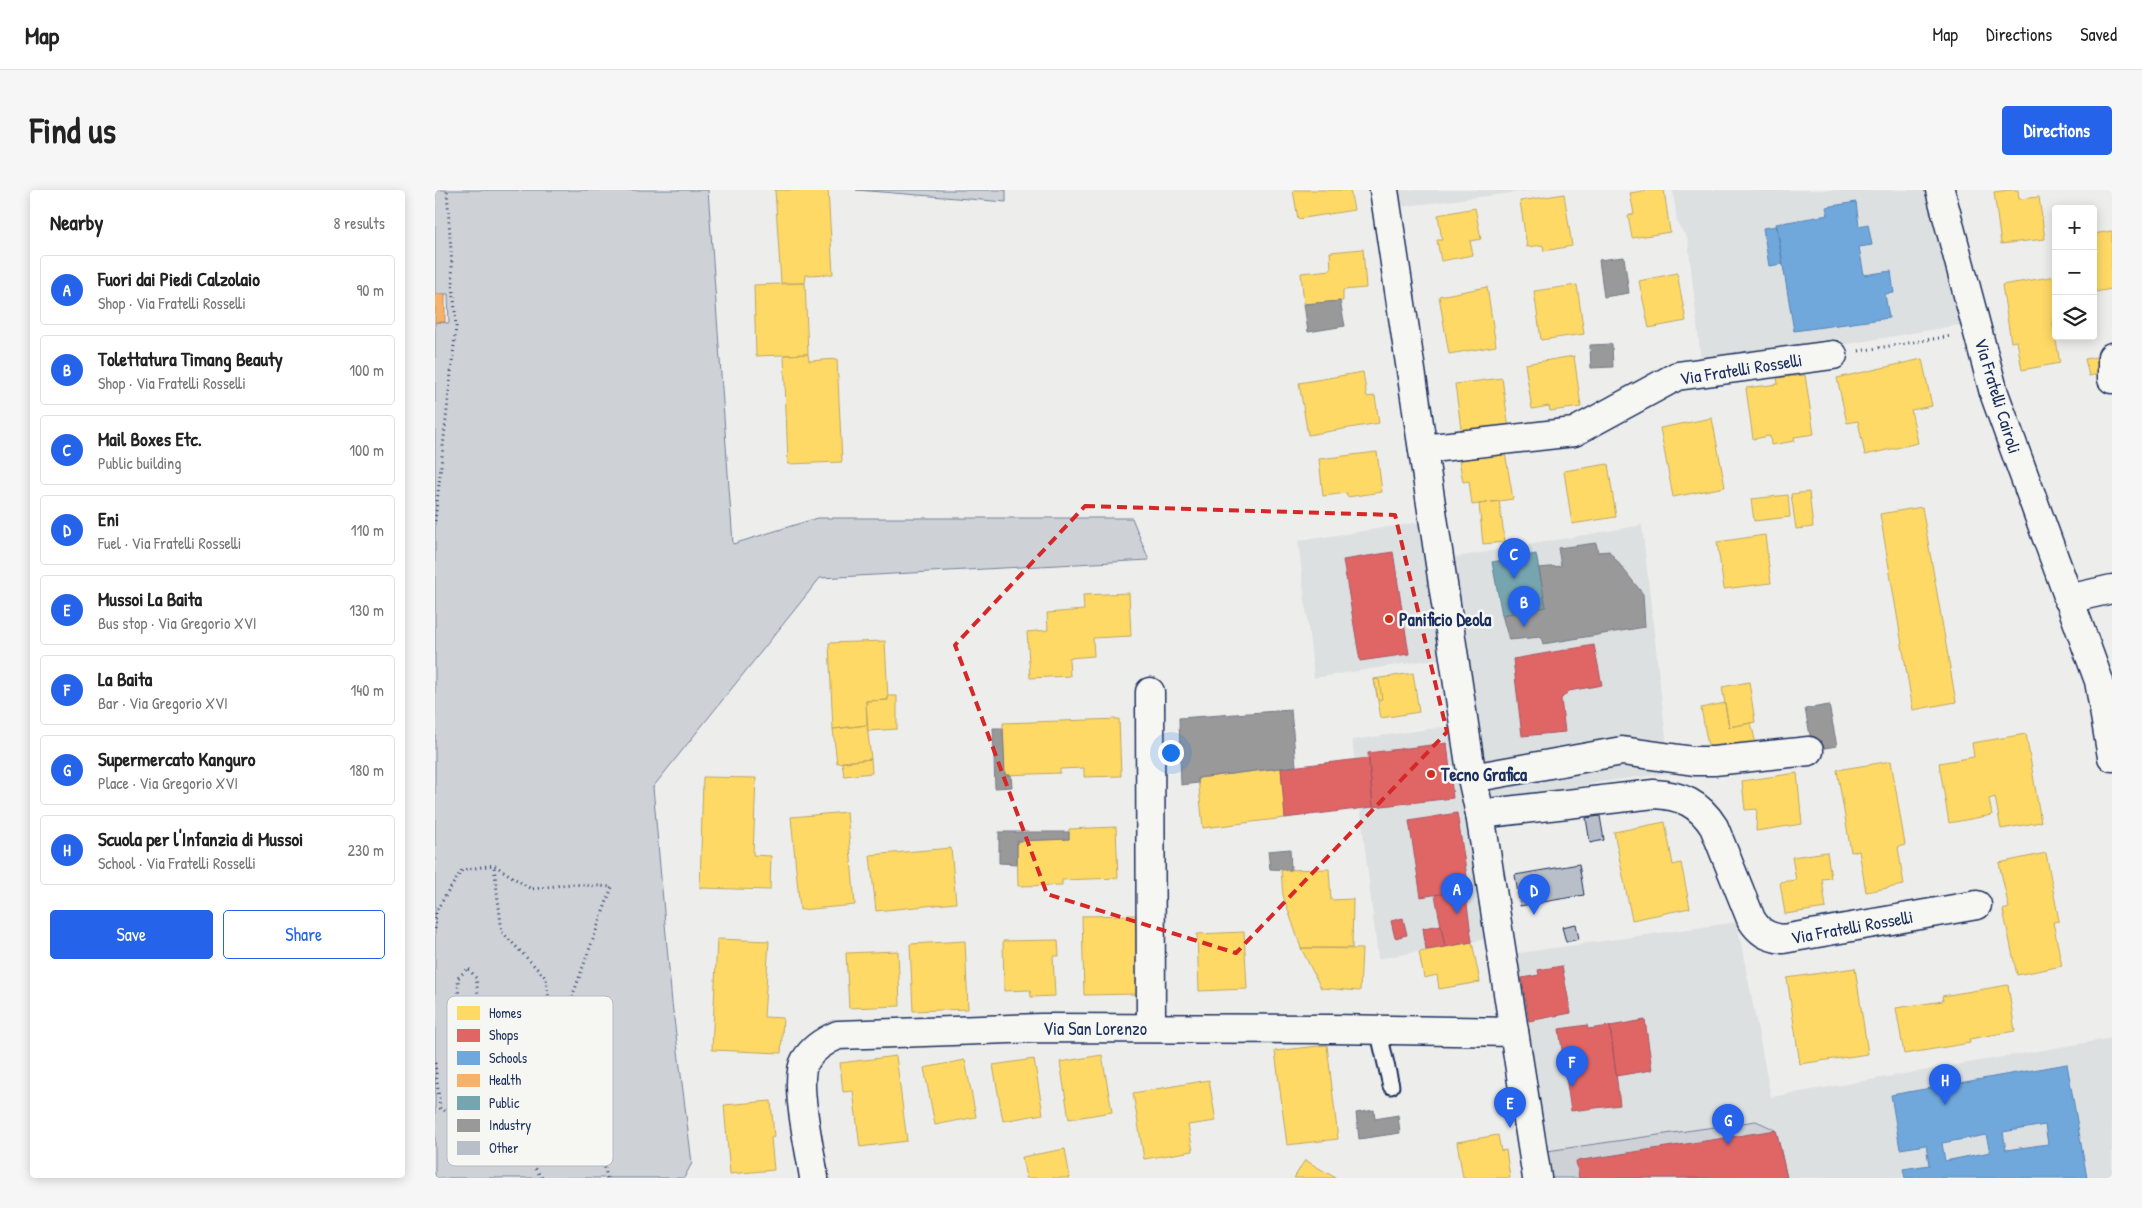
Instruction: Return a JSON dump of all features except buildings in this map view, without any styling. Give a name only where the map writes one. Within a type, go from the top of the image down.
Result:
[{"type":"street","points":[[1385,190],[1472,778],[1480,814],[1537,1178]]},
{"type":"street","name":"Via Fratelli Cairoli","points":[[1939,190],[1994,393],[2099,681],[2112,757]]},
{"type":"street","name":"Via Fratelli Rosselli","points":[[1423,449],[1574,432],[1677,376],[1833,355]]},
{"type":"street","points":[[2112,357],[2112,379]]},
{"type":"street","points":[[2068,598],[2112,590]]},
{"type":"street","points":[[1150,692],[1151,1028]]},
{"type":"street","points":[[1472,778],[1622,751],[1694,761],[1714,761],[1809,751]]},
{"type":"street","name":"Via Fratelli Rosselli","points":[[1480,814],[1654,794],[1669,794],[1684,798],[1707,815],[1711,821],[1751,919],[1756,928],[1763,934],[1772,937],[1783,939],[1977,905]]},
{"type":"street","name":"Via San Lorenzo","points":[[814,1178],[801,1089],[801,1074],[805,1060],[815,1049],[825,1040],[838,1034],[1041,1028],[1378,1029],[1514,1032]]},
{"type":"lane","points":[[1378,1029],[1391,1086]]},
{"type":"path","points":[[435,521],[456,327],[447,190]]},
{"type":"path","points":[[1833,355],[1978,332]]},
{"type":"path","points":[[494,865],[502,932],[546,978],[548,996]]},
{"type":"path","points":[[435,930],[436,911],[461,870],[494,865],[531,889],[571,884],[613,887],[573,996]]},
{"type":"path","points":[[459,996],[458,978],[468,968],[477,978],[479,996]]},
{"type":"path","points":[[435,1064],[441,1108],[447,1112]]},
{"type":"path","points":[[534,1166],[542,1178]]},
{"type":"highlighted area","points":[[1085,506],[1395,515],[1447,732],[1236,953],[1047,894],[955,645]]},
{"type":"shaded area","points":[[435,190],[708,190],[733,544],[817,518],[1132,518],[1149,560],[820,578],[653,787],[672,1003],[692,1163],[684,1178],[435,1178],[435,322],[449,323],[448,294],[435,294]]},
{"type":"shaded area","points":[[856,190],[1006,190],[1006,202]]},
{"type":"shaded area","points":[[1389,190],[1536,190],[1391,208]]},
{"type":"shaded area","points":[[1673,190],[1928,190],[1965,324],[1813,350],[1701,362],[1688,240],[1677,223]]},
{"type":"shaded area","points":[[1427,521],[1434,561],[1642,525],[1670,773],[1601,782],[1471,806],[1493,938],[1378,959],[1352,740],[1457,725],[1448,657],[1314,678],[1298,541]]},
{"type":"shaded area","points":[[1737,922],[1771,1097],[2112,1038],[2112,1178],[1529,1178],[1496,956]]},
{"type":"shaded area","points":[[1756,1121],[1776,1130],[1787,1178],[1529,1178],[1526,1154]]},
{"type":"place","name":"Mail Boxes Etc.","points":[[1514,579]]},
{"type":"place","name":"Panificio Deola","points":[[1389,619]]},
{"type":"place","name":"Tolettatura Timang Beauty","points":[[1524,627]]},
{"type":"place","name":"Tecno Grafica","points":[[1431,774]]},
{"type":"place","name":"Fuori dai Piedi Calzolaio","points":[[1457,914]]},
{"type":"place","name":"Eni","points":[[1534,915]]},
{"type":"place","name":"La Baita","points":[[1572,1087]]},
{"type":"place","name":"Scuola per l'Infanzia di Mussoi","points":[[1945,1105]]},
{"type":"place","name":"Mussoi La Baita","points":[[1510,1128]]},
{"type":"place","name":"Supermercato Kanguro","points":[[1728,1145]]}]
